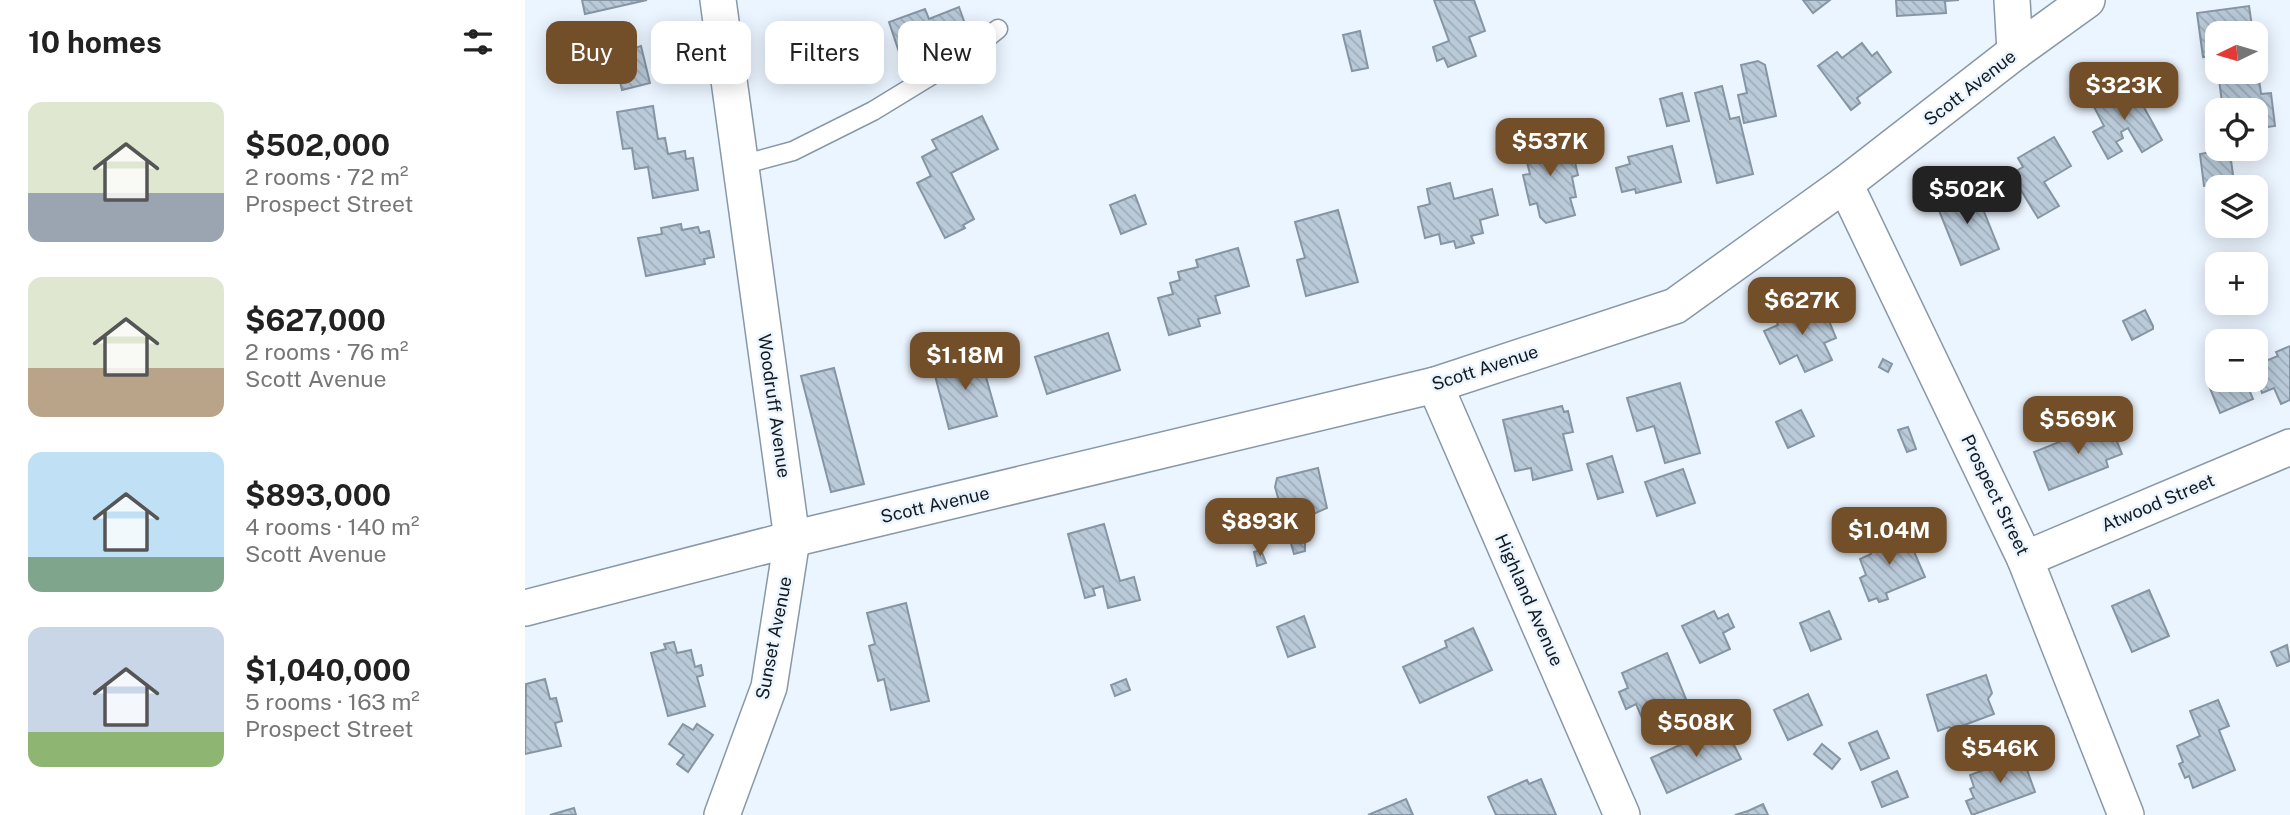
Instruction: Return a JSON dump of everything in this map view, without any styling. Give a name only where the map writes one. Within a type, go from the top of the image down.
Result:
[{"type":"street","name":"Woodruff Avenue","points":[[718,0],[792,539]]},
{"type":"street","points":[[2012,0],[2015,52]]},
{"type":"street","name":"Scott Avenue","points":[[792,539],[1435,385],[1675,306],[1845,184],[2015,52],[2087,0]]},
{"type":"street","name":"Prospect Street","points":[[1845,184],[2025,559],[2126,815]]},
{"type":"street","name":"Highland Avenue","points":[[1435,385],[1622,815]]},
{"type":"street","name":"Atwood Street","points":[[2025,559],[2290,447]]},
{"type":"street","points":[[525,608],[792,539]]},
{"type":"street","name":"Sunset Avenue","points":[[722,815],[769,687],[792,539]]},
{"type":"lane","points":[[741,165],[793,151],[873,111],[968,53],[998,29]]},
{"type":"building","points":[[582,0],[647,0],[585,14]]},
{"type":"building","points":[[1434,0],[1474,0],[1485,31],[1469,37],[1476,56],[1448,67],[1444,58],[1437,61],[1433,47],[1449,41]]},
{"type":"building","points":[[1803,0],[1830,0],[1813,13]]},
{"type":"building","points":[[1896,0],[1959,0],[1945,1],[1946,13],[1897,16]]},
{"type":"building","points":[[2249,6],[2251,21],[2205,21],[2203,57],[2197,13]]},
{"type":"building","points":[[959,7],[964,21],[898,21],[898,49],[889,22],[925,9],[929,19]]},
{"type":"building","points":[[1360,31],[1368,68],[1352,71],[1343,35]]},
{"type":"building","points":[[1862,43],[1872,56],[1877,52],[1891,72],[1857,98],[1860,103],[1851,110],[1818,66],[1837,52],[1842,58]]},
{"type":"building","points":[[641,46],[650,83],[622,90],[621,84],[637,84],[637,47]]},
{"type":"building","points":[[1758,61],[1765,65],[1776,116],[1744,123],[1738,95],[1747,93],[1741,65]]},
{"type":"building","points":[[2131,84],[2162,140],[2142,152],[2128,128],[2121,132],[2123,138],[2116,142],[2122,151],[2108,159],[2093,132],[2104,126],[2093,105]]},
{"type":"building","points":[[2220,84],[2260,84],[2261,94],[2271,93],[2275,126],[2268,127],[2268,98],[2221,98]]},
{"type":"building","points":[[1722,86],[1730,119],[1739,117],[1753,174],[1717,183],[1695,93]]},
{"type":"building","points":[[1682,93],[1689,121],[1667,126],[1660,99]]},
{"type":"building","points":[[653,106],[658,139],[665,138],[668,154],[685,151],[686,159],[693,158],[698,190],[653,198],[648,167],[635,169],[632,148],[623,149],[617,112]]},
{"type":"building","points":[[982,116],[998,149],[951,173],[974,219],[963,225],[965,228],[945,238],[917,183],[931,176],[922,157],[937,149],[932,140]]},
{"type":"building","points":[[1559,134],[1566,161],[1574,158],[1578,175],[1572,177],[1576,197],[1570,198],[1575,215],[1546,223],[1540,217],[1537,203],[1530,205],[1523,175],[1530,174],[1522,143]]},
{"type":"building","points":[[2054,137],[2071,166],[2044,182],[2059,206],[2038,218],[2011,174],[2023,167],[2018,158]]},
{"type":"building","points":[[1672,146],[1681,182],[1636,193],[1635,189],[1622,192],[1616,168],[1630,164],[1628,157]]},
{"type":"building","points":[[2205,153],[2205,161],[2231,161],[2233,175],[2205,175],[2204,186],[2200,154]]},
{"type":"building","points":[[1450,183],[1454,199],[1492,189],[1498,215],[1480,220],[1483,233],[1471,236],[1474,243],[1456,248],[1454,241],[1441,244],[1439,234],[1425,238],[1418,207],[1430,204],[1427,189]]},
{"type":"building","points":[[1974,187],[1999,249],[1961,265],[1936,203]]},
{"type":"building","points":[[1135,195],[1146,224],[1121,234],[1110,205]]},
{"type":"building","points":[[1338,210],[1358,282],[1306,296],[1297,260],[1305,258],[1295,222]]},
{"type":"building","points":[[681,224],[682,230],[698,227],[700,233],[709,231],[714,257],[704,259],[705,264],[646,276],[638,238],[662,234],[661,228]]},
{"type":"building","points":[[1238,248],[1249,286],[1215,296],[1220,313],[1198,319],[1200,326],[1169,335],[1158,298],[1173,294],[1170,283],[1180,280],[1178,272],[1198,267],[1196,260]]},
{"type":"building","points":[[1811,301],[1820,319],[1827,316],[1836,338],[1824,343],[1832,360],[1805,372],[1797,355],[1780,364],[1764,331],[1778,325],[1775,318]]},
{"type":"building","points":[[2145,310],[2153,329],[2132,340],[2123,321]]},
{"type":"building","points":[[1108,333],[1120,370],[1047,394],[1035,357]]},
{"type":"building","points":[[2290,346],[2290,400],[2281,404],[2274,388],[2268,390],[2268,360],[2278,356],[2276,352]]},
{"type":"building","points":[[980,356],[997,416],[949,429],[933,368]]},
{"type":"building","points":[[1883,359],[1892,364],[1888,372],[1879,367]]},
{"type":"building","points":[[834,368],[864,484],[831,492],[801,376]]},
{"type":"building","points":[[1680,383],[1700,453],[1665,463],[1654,426],[1637,431],[1627,398]]},
{"type":"building","points":[[2211,392],[2250,392],[2253,399],[2220,413]]},
{"type":"building","points":[[1562,406],[1564,412],[1568,411],[1573,432],[1563,434],[1572,470],[1533,480],[1531,468],[1515,471],[1503,420]]},
{"type":"building","points":[[1801,410],[1814,436],[1788,448],[1776,422]]},
{"type":"building","points":[[2109,422],[2122,454],[2106,460],[2108,467],[2049,490],[2034,452]]},
{"type":"building","points":[[1908,427],[1916,449],[1907,452],[1898,430]]},
{"type":"building","points":[[1612,456],[1623,492],[1598,499],[1587,464]]},
{"type":"building","points":[[1318,468],[1327,508],[1304,518],[1310,540],[1305,542],[1305,551],[1294,554],[1275,487],[1277,478]]},
{"type":"building","points":[[1683,469],[1695,503],[1657,516],[1645,482]]},
{"type":"building","points":[[1104,524],[1120,581],[1134,577],[1140,600],[1108,608],[1103,586],[1093,589],[1095,595],[1085,598],[1068,534]]},
{"type":"building","points":[[1891,533],[1896,546],[1909,540],[1925,577],[1886,593],[1888,599],[1879,602],[1877,598],[1869,601],[1860,578],[1866,575],[1860,559],[1871,554],[1866,543]]},
{"type":"building","points":[[1261,550],[1266,563],[1257,566],[1254,552]]},
{"type":"building","points":[[2149,590],[2169,636],[2132,652],[2112,606]]},
{"type":"building","points":[[906,603],[929,701],[891,710],[884,679],[878,681],[869,646],[875,644],[867,613]]},
{"type":"building","points":[[1714,611],[1718,619],[1728,614],[1734,627],[1723,633],[1730,649],[1700,663],[1682,626]]},
{"type":"building","points":[[1829,611],[1841,639],[1811,651],[1800,623]]},
{"type":"building","points":[[1304,616],[1315,647],[1288,657],[1277,627]]},
{"type":"building","points":[[1473,628],[1492,670],[1420,703],[1403,667],[1447,647],[1445,641]]},
{"type":"building","points":[[674,642],[677,653],[691,650],[695,667],[701,665],[703,675],[697,677],[705,706],[668,716],[651,653],[666,649],[664,644]]},
{"type":"building","points":[[2287,645],[2290,661],[2277,666],[2271,652]]},
{"type":"building","points":[[1667,653],[1686,699],[1642,718],[1636,704],[1626,709],[1619,692],[1628,688],[1622,673]]},
{"type":"building","points":[[1986,675],[1992,693],[1988,699],[1994,714],[1954,729],[1949,727],[1938,731],[1927,695]]},
{"type":"building","points":[[545,679],[550,699],[556,698],[562,721],[555,723],[561,746],[525,754],[526,684]]},
{"type":"building","points":[[1126,679],[1130,690],[1115,696],[1111,685]]},
{"type":"building","points":[[1808,694],[1822,725],[1788,740],[1774,710]]},
{"type":"building","points":[[2218,700],[2229,726],[2219,730],[2235,770],[2193,788],[2189,776],[2185,778],[2179,764],[2183,762],[2177,746],[2200,736],[2190,711]]},
{"type":"building","points":[[683,724],[693,730],[697,724],[713,735],[688,772],[677,764],[684,755],[669,744]]},
{"type":"building","points":[[1724,725],[1741,759],[1667,793],[1651,758]]},
{"type":"building","points":[[1877,731],[1889,758],[1861,770],[1849,743]]},
{"type":"building","points":[[1822,744],[1840,759],[1832,769],[1814,754]]},
{"type":"building","points":[[2022,756],[2035,792],[1972,815],[1966,801],[1974,798],[1970,789],[1974,787],[1970,775]]},
{"type":"building","points":[[1897,771],[1908,797],[1882,807],[1872,782]]},
{"type":"building","points":[[1541,779],[1556,815],[1496,815],[1488,797],[1527,780],[1529,784]]},
{"type":"building","points":[[1406,799],[1413,815],[1368,815]]},
{"type":"building","points":[[1763,804],[1768,815],[1735,815],[1748,811]]},
{"type":"building","points":[[574,808],[576,815],[550,815]]}]
